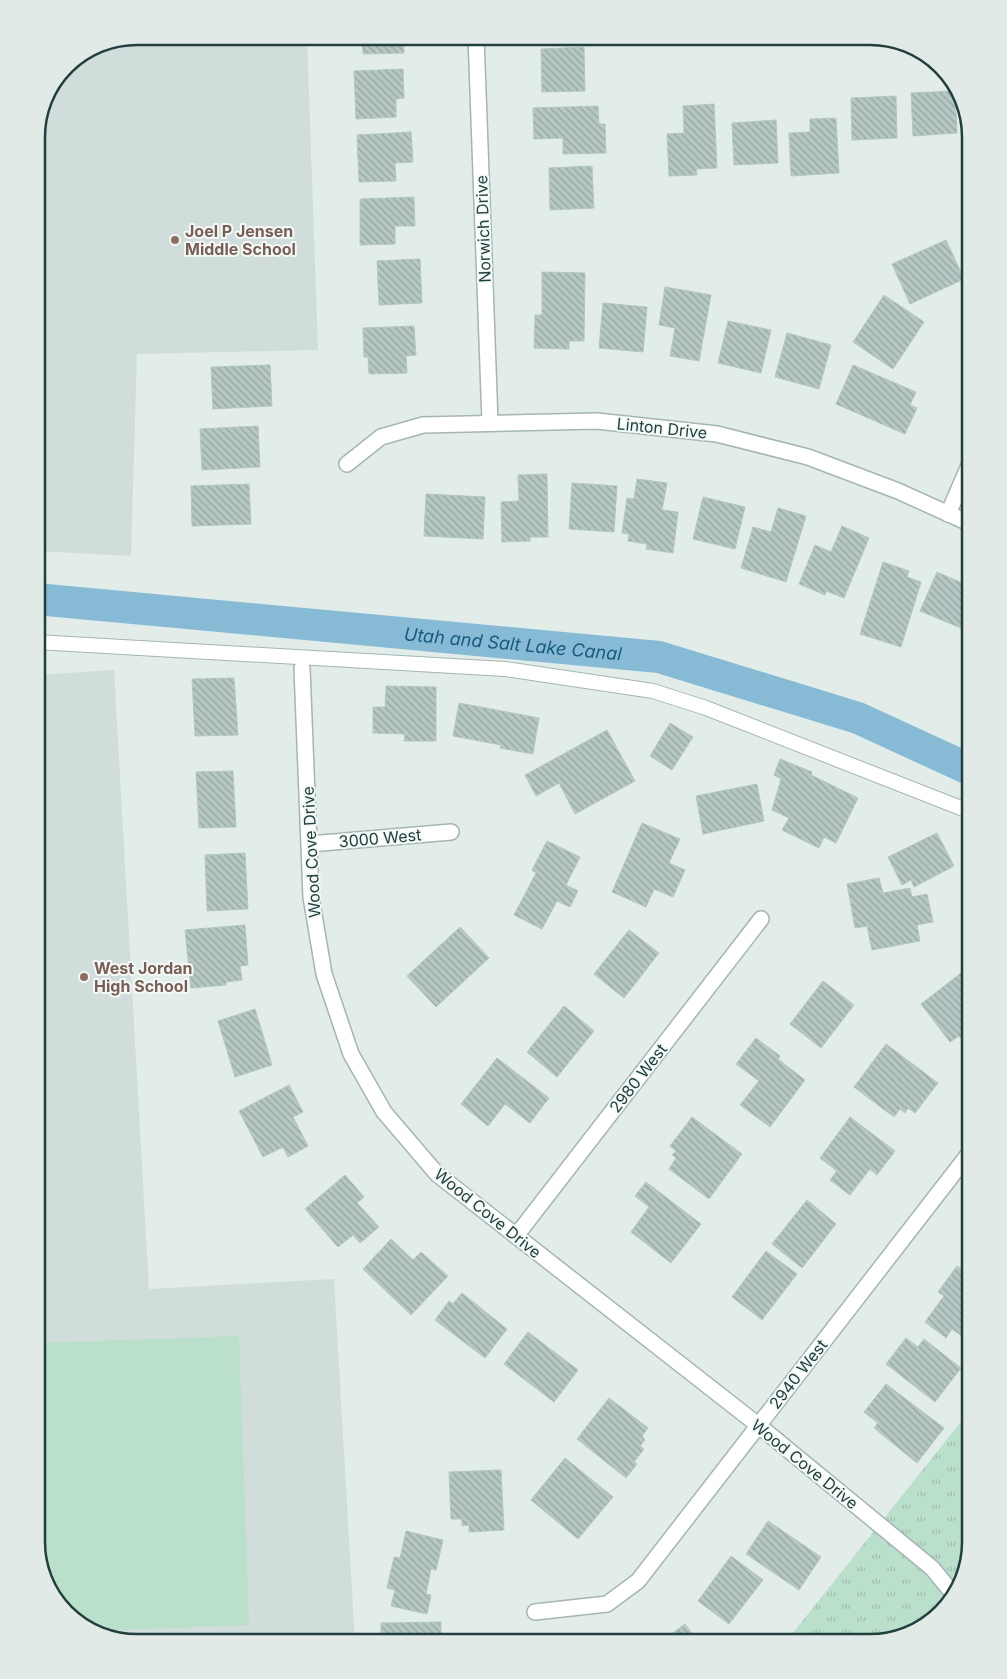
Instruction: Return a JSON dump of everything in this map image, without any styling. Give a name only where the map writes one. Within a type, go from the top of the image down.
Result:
[{"type":"street","name":"Norwich Drive","points":[[476,45],[490,422]]},
{"type":"street","name":"Linton Drive","points":[[347,464],[381,437],[422,425],[596,421],[718,434],[808,457],[898,491],[962,520]]},
{"type":"street","points":[[948,514],[962,482]]},
{"type":"street","name":"Wood Cove Drive","points":[[302,668],[311,898],[324,974],[350,1054],[384,1112],[438,1174],[758,1425],[932,1568],[949,1589]]},
{"type":"street","name":"3000 West","points":[[310,844],[450,832]]},
{"type":"street","name":"2980 West","points":[[516,1236],[761,919]]},
{"type":"street","name":"2940 West","points":[[535,1612],[607,1604],[638,1581],[962,1163]]},
{"type":"lane","points":[[45,643],[505,669],[653,691],[706,708],[962,808]]},
{"type":"shaded area","name":"Joel P Jensen Middle School","points":[[137,45],[307,45],[318,350],[137,354],[131,556],[45,551],[45,131],[48,113],[54,96],[68,76],[91,57],[107,50]]},
{"type":"shaded area","name":"West Jordan High School","points":[[114,670],[149,1289],[334,1279],[354,1634],[131,1634],[119,1632],[96,1625],[76,1611],[60,1593],[48,1566],[45,1542],[45,674]]},
{"type":"green space","points":[[239,1336],[249,1625],[112,1630],[96,1625],[86,1619],[60,1593],[48,1566],[45,1542],[45,1343]]},
{"type":"green space","points":[[962,1420],[961,1554],[959,1566],[947,1593],[921,1619],[900,1629],[870,1634],[792,1634]]},
{"type":"building","points":[[362,45],[404,45],[404,53],[363,54]]},
{"type":"building","points":[[584,47],[585,91],[542,92],[541,49]]},
{"type":"building","points":[[403,69],[404,98],[396,99],[396,117],[356,119],[354,71]]},
{"type":"building","points":[[950,91],[956,103],[957,133],[913,136],[911,93]]},
{"type":"building","points":[[896,96],[897,138],[852,140],[851,98]]},
{"type":"building","points":[[714,104],[717,168],[696,169],[697,175],[669,176],[667,134],[684,133],[683,106]]},
{"type":"building","points":[[598,106],[599,124],[605,124],[606,153],[563,154],[563,138],[534,139],[533,108]]},
{"type":"building","points":[[836,118],[839,173],[791,176],[789,133],[810,132],[810,119]]},
{"type":"building","points":[[776,120],[778,163],[734,165],[732,123]]},
{"type":"building","points":[[411,132],[413,162],[395,163],[396,181],[359,182],[357,135]]},
{"type":"building","points":[[592,166],[594,208],[550,210],[549,168]]},
{"type":"building","points":[[414,197],[415,226],[395,226],[395,244],[360,245],[360,199]]},
{"type":"building","points":[[946,240],[962,275],[962,280],[910,304],[892,264]]},
{"type":"building","points":[[420,259],[422,303],[379,305],[377,261]]},
{"type":"building","points":[[542,272],[585,273],[584,341],[569,341],[569,349],[534,348],[535,315],[542,315]]},
{"type":"building","points":[[665,287],[711,295],[699,361],[670,356],[675,328],[659,325]]},
{"type":"building","points":[[884,295],[924,322],[893,369],[853,342]]},
{"type":"building","points":[[603,303],[647,307],[643,352],[599,348]]},
{"type":"building","points":[[728,321],[771,330],[761,373],[718,363]]},
{"type":"building","points":[[414,326],[416,355],[406,356],[407,373],[369,374],[368,357],[364,357],[363,328]]},
{"type":"building","points":[[787,333],[831,345],[819,389],[775,377]]},
{"type":"building","points":[[270,365],[272,406],[213,409],[211,367]]},
{"type":"building","points":[[853,365],[916,392],[910,405],[917,408],[905,434],[836,404]]},
{"type":"building","points":[[258,426],[260,467],[202,470],[200,429]]},
{"type":"building","points":[[547,474],[548,537],[530,537],[530,541],[502,542],[501,502],[519,501],[518,475]]},
{"type":"building","points":[[637,479],[667,483],[662,510],[678,512],[673,553],[646,549],[647,544],[628,541],[629,534],[622,533],[627,498],[634,499]]},
{"type":"building","points":[[572,483],[617,486],[614,532],[569,529]]},
{"type":"building","points":[[249,484],[251,524],[192,526],[191,486]]},
{"type":"building","points":[[426,494],[485,497],[483,539],[424,536]]},
{"type":"building","points":[[703,497],[745,507],[735,549],[693,539]]},
{"type":"building","points":[[778,508],[806,516],[786,582],[741,568],[753,527],[771,532]]},
{"type":"building","points":[[842,526],[869,538],[844,598],[826,591],[825,595],[799,584],[815,545],[831,552]]},
{"type":"building","points":[[883,562],[909,571],[907,577],[921,582],[901,647],[860,634]]},
{"type":"building","points":[[937,572],[962,583],[961,628],[920,611]]},
{"type":"building","points":[[234,678],[238,735],[195,736],[192,679]]},
{"type":"building","points":[[386,686],[436,687],[436,741],[404,741],[405,734],[373,733],[373,707],[385,707]]},
{"type":"building","points":[[459,703],[539,718],[533,754],[500,748],[501,745],[453,736]]},
{"type":"building","points":[[670,723],[693,737],[672,770],[650,756]]},
{"type":"building","points":[[607,730],[635,781],[575,814],[559,783],[536,796],[525,775]]},
{"type":"building","points":[[780,759],[812,772],[811,775],[858,798],[836,843],[824,837],[819,848],[782,830],[789,818],[772,810],[781,779],[774,775]]},
{"type":"building","points":[[233,771],[236,827],[199,828],[196,772]]},
{"type":"building","points":[[757,784],[764,821],[703,834],[696,796]]},
{"type":"building","points":[[642,823],[680,839],[669,863],[685,870],[673,897],[654,889],[646,907],[612,892]]},
{"type":"building","points":[[937,833],[954,866],[914,887],[911,880],[902,885],[888,857]]},
{"type":"building","points":[[547,841],[580,857],[566,885],[578,891],[570,907],[557,901],[542,929],[514,915],[536,873],[532,870]]},
{"type":"building","points":[[245,853],[248,909],[207,911],[205,855]]},
{"type":"building","points":[[879,878],[883,893],[910,888],[912,897],[927,894],[933,922],[917,925],[920,941],[872,950],[867,926],[855,928],[847,884]]},
{"type":"building","points":[[245,925],[248,965],[240,966],[242,980],[226,982],[226,985],[191,988],[185,930]]},
{"type":"building","points":[[460,927],[489,958],[436,1007],[407,976]]},
{"type":"building","points":[[629,930],[659,953],[624,998],[594,974]]},
{"type":"building","points":[[961,973],[962,1040],[959,1036],[950,1042],[921,1004]]},
{"type":"building","points":[[823,981],[854,1005],[821,1048],[790,1024]]},
{"type":"building","points":[[564,1006],[594,1031],[557,1077],[527,1052]]},
{"type":"building","points":[[255,1009],[272,1065],[235,1077],[218,1021]]},
{"type":"building","points":[[756,1038],[780,1056],[778,1059],[805,1080],[770,1127],[740,1105],[759,1081],[736,1064]]},
{"type":"building","points":[[886,1044],[938,1083],[915,1113],[908,1108],[905,1113],[900,1109],[894,1117],[854,1087]]},
{"type":"building","points":[[497,1058],[549,1098],[530,1123],[505,1104],[488,1126],[461,1104]]},
{"type":"building","points":[[289,1085],[303,1112],[293,1117],[308,1146],[288,1157],[283,1147],[263,1157],[239,1111]]},
{"type":"building","points":[[692,1117],[742,1154],[709,1199],[669,1169],[676,1158],[672,1155],[676,1151],[670,1146]]},
{"type":"building","points":[[850,1117],[895,1151],[877,1175],[870,1169],[850,1195],[830,1180],[837,1171],[820,1158]]},
{"type":"building","points":[[345,1175],[364,1197],[357,1203],[379,1227],[360,1243],[353,1235],[338,1247],[305,1209]]},
{"type":"building","points":[[646,1182],[701,1224],[671,1263],[631,1232],[649,1207],[635,1196]]},
{"type":"building","points":[[807,1200],[836,1224],[802,1268],[772,1244]]},
{"type":"building","points":[[391,1239],[413,1260],[421,1252],[448,1276],[411,1315],[363,1269]]},
{"type":"building","points":[[766,1251],[797,1274],[762,1320],[732,1297]]},
{"type":"building","points":[[957,1266],[962,1270],[962,1336],[952,1329],[946,1338],[925,1322],[944,1296],[938,1292]]},
{"type":"building","points":[[462,1293],[507,1329],[485,1358],[435,1320],[449,1301],[453,1304]]},
{"type":"building","points":[[528,1332],[578,1370],[554,1402],[504,1364]]},
{"type":"building","points":[[906,1338],[918,1347],[924,1339],[961,1368],[935,1402],[886,1364]]},
{"type":"building","points":[[886,1384],[944,1428],[917,1463],[874,1428],[878,1423],[864,1412]]},
{"type":"building","points":[[609,1398],[648,1428],[642,1436],[645,1440],[640,1446],[644,1449],[634,1462],[637,1464],[626,1478],[577,1439]]},
{"type":"building","points":[[565,1458],[613,1497],[578,1539],[531,1500]]},
{"type":"building","points":[[501,1470],[504,1530],[469,1532],[469,1525],[462,1526],[462,1519],[451,1519],[449,1472]]},
{"type":"building","points":[[768,1521],[821,1557],[799,1590],[746,1554]]},
{"type":"building","points":[[406,1531],[443,1540],[436,1570],[431,1569],[426,1594],[431,1595],[427,1614],[391,1606],[395,1590],[387,1588],[394,1557],[400,1558]]},
{"type":"building","points":[[731,1556],[763,1580],[729,1624],[698,1601]]},
{"type":"building","points":[[441,1622],[441,1634],[381,1634],[381,1623]]},
{"type":"building","points":[[685,1624],[692,1634],[671,1634]]},
{"type":"waterway","name":"Utah and Salt Lake Canal","points":[[45,600],[659,657],[858,718],[962,766]]},
{"type":"place","name":"Joel P Jensen Middle School","points":[[175,240]]},
{"type":"place","name":"West Jordan High School","points":[[84,977]]}]
